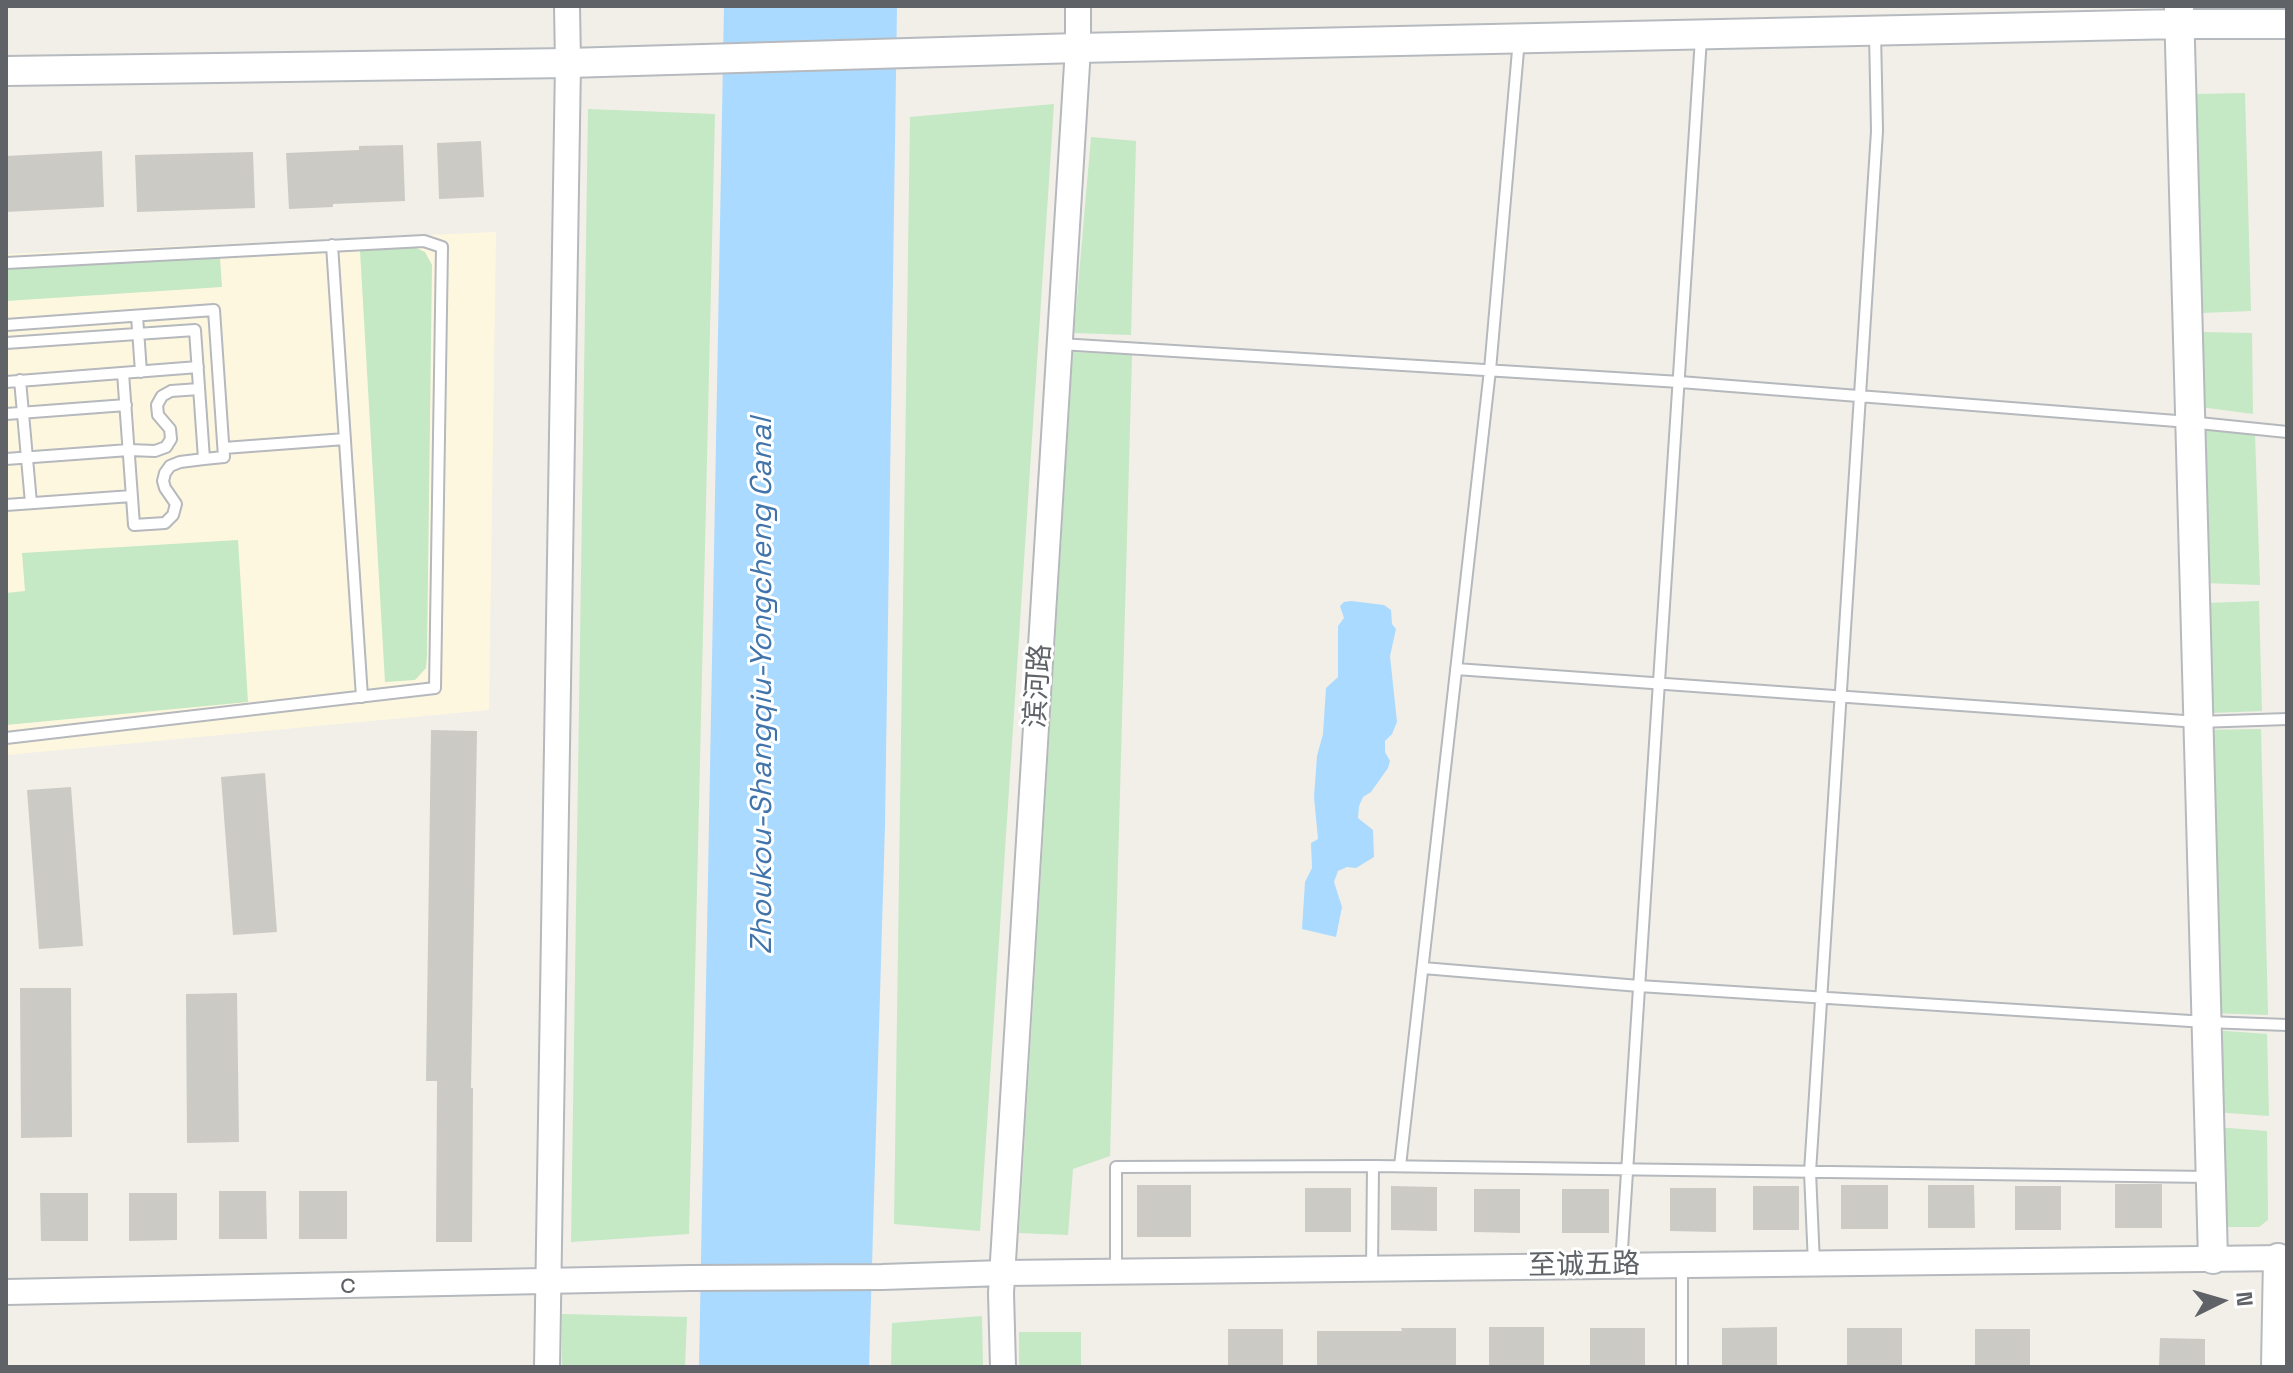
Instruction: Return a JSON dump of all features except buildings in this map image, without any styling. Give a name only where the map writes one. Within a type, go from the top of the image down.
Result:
[{"type":"main road","points":[[6,71],[568,63],[1078,48],[1875,31],[2179,15],[2287,24]]},
{"type":"main road","points":[[2179,15],[2213,1259]]},
{"type":"main road","points":[[2276,1367],[2282,1258]]},
{"type":"street","points":[[547,1367],[567,6]]},
{"type":"street","name":"滨河路","points":[[1003,1367],[1003,1273],[1078,48],[1078,6]]},
{"type":"street","name":"至诚五路","points":[[690,1278],[2282,1258]]},
{"type":"street","name":"c","points":[[6,1292],[690,1278]]},
{"type":"lane","points":[[1814,1264],[1810,1172],[1877,131],[1875,31]]},
{"type":"lane","points":[[1621,1266],[1702,34]]},
{"type":"lane","points":[[1400,1166],[1490,370],[1519,38]]},
{"type":"lane","points":[[6,263],[424,241],[442,247],[435,688],[6,738]]},
{"type":"lane","points":[[332,245],[362,697]]},
{"type":"lane","points":[[6,325],[214,310],[224,457],[170,466],[163,481],[176,504],[173,515],[165,523],[134,525],[123,373]]},
{"type":"lane","points":[[137,316],[141,372]]},
{"type":"lane","points":[[6,343],[195,330],[204,459]]},
{"type":"lane","points":[[1060,344],[1680,382],[2287,432]]},
{"type":"lane","points":[[6,382],[198,367]]},
{"type":"lane","points":[[20,380],[31,503]]},
{"type":"lane","points":[[6,459],[155,451],[166,447],[171,439],[170,429],[158,415],[157,405],[162,396],[171,391],[199,389]]},
{"type":"lane","points":[[6,414],[126,405]]},
{"type":"lane","points":[[224,448],[345,439]]},
{"type":"lane","points":[[6,505],[132,496]]},
{"type":"lane","points":[[1456,669],[2198,722],[2287,719]]},
{"type":"lane","points":[[1423,968],[1639,986],[2287,1025]]},
{"type":"lane","points":[[1372,1269],[1373,1166]]},
{"type":"lane","points":[[1116,1271],[1116,1167],[1400,1166],[2211,1177]]},
{"type":"lane","points":[[1682,1265],[1682,1367]]},
{"type":"shaded area","points":[[496,232],[489,710],[6,755],[6,254]]},
{"type":"green space","points":[[2245,93],[2251,311],[2201,313],[2195,94]]},
{"type":"green space","points":[[1054,104],[980,1231],[894,1224],[910,117]]},
{"type":"green space","points":[[588,109],[715,114],[689,1234],[571,1242]]},
{"type":"green space","points":[[1091,137],[1136,141],[1131,335],[1074,333]]},
{"type":"green space","points":[[414,247],[425,252],[432,265],[427,656],[426,668],[415,680],[385,682],[360,251]]},
{"type":"green space","points":[[220,258],[222,287],[6,301],[6,269]]},
{"type":"green space","points":[[2199,332],[2252,333],[2253,414],[2200,407]]},
{"type":"green space","points":[[1073,352],[1132,355],[1110,1156],[1073,1169],[1068,1235],[1019,1233]]},
{"type":"green space","points":[[2204,426],[2255,434],[2260,585],[2204,583]]},
{"type":"green space","points":[[238,540],[248,702],[6,725],[6,593],[25,591],[22,553]]},
{"type":"green space","points":[[2259,601],[2262,711],[2211,713],[2208,603]]},
{"type":"green space","points":[[2261,729],[2268,1015],[2211,1013],[2204,730]]},
{"type":"green space","points":[[2213,1030],[2267,1034],[2269,1116],[2214,1112]]},
{"type":"green space","points":[[2215,1127],[2267,1131],[2268,1220],[2259,1227],[2223,1227]]},
{"type":"green space","points":[[562,1314],[687,1317],[685,1367],[562,1367]]},
{"type":"green space","points":[[982,1316],[983,1367],[891,1367],[892,1323]]},
{"type":"green space","points":[[1019,1332],[1081,1332],[1081,1367],[1019,1367]]},
{"type":"water","name":"Zhoukou-Shangqiu-Yongcheng Canal","points":[[724,6],[897,6],[885,825],[869,1367],[699,1367]]},
{"type":"water","points":[[1351,601],[1384,605],[1391,610],[1392,624],[1396,629],[1390,656],[1397,722],[1385,741],[1385,752],[1390,761],[1388,768],[1359,806],[1358,818],[1373,830],[1374,857],[1356,868],[1347,867],[1338,871],[1334,882],[1342,907],[1336,937],[1302,929],[1305,882],[1312,868],[1311,843],[1318,839],[1314,797],[1326,688],[1338,677],[1338,626],[1344,618],[1340,606]]}]
